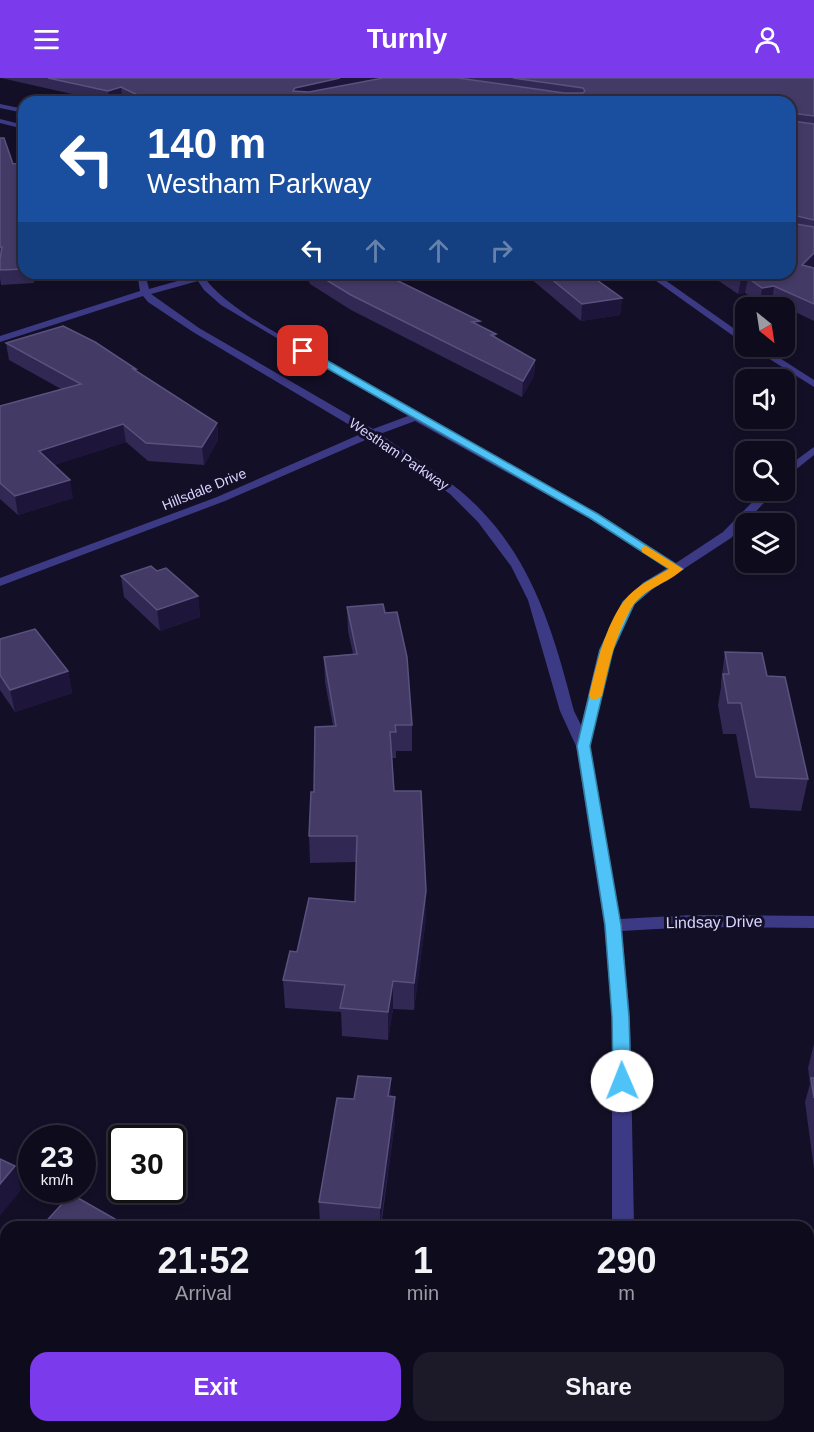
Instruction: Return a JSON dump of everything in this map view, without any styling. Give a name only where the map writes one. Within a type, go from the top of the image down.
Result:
[{"type":"street","points":[[0,106],[18,110]]},
{"type":"street","points":[[0,123],[18,124]]},
{"type":"street","points":[[142,279],[145,292]]},
{"type":"street","points":[[0,339],[185,279]]},
{"type":"street","points":[[201,279],[224,303],[416,417],[594,516],[677,569],[727,535],[760,501]]},
{"type":"street","points":[[657,279],[735,334]]},
{"type":"street","name":"Westham Parkway","points":[[145,292],[151,300],[196,330],[371,433],[409,458],[454,492],[482,519],[517,565],[534,600],[567,711],[583,746],[613,925],[621,1017],[623,1221]]},
{"type":"street","points":[[771,357],[814,384]]},
{"type":"street","name":"Hillsdale Drive","points":[[0,582],[222,499],[371,433],[416,417]]},
{"type":"street","points":[[795,464],[814,450]]},
{"type":"street","name":"Westham Parkway","points":[[583,746],[606,650],[629,602],[648,586],[677,569]]},
{"type":"street","name":"Lindsay Drive","points":[[613,925],[692,921],[814,922]]},
{"type":"building","points":[[48,78],[340,78],[295,88],[293,91],[309,92],[383,78],[458,78],[564,93],[583,93],[585,91],[583,88],[513,78],[814,78],[814,116],[796,114],[796,96],[140,96],[121,87],[108,91]]},
{"type":"building","points":[[796,122],[814,124],[814,220],[796,216]]},
{"type":"building","points":[[0,138],[4,138],[13,164],[18,163],[18,269],[0,270],[2,247],[0,247]]},
{"type":"building","points":[[796,224],[814,227],[814,253],[802,265],[814,268],[814,304],[774,286],[762,288],[749,279],[796,279]]},
{"type":"building","points":[[325,279],[394,279],[480,321],[472,322],[496,334],[491,335],[535,360],[523,381],[351,295]]},
{"type":"building","points":[[551,279],[595,279],[622,298],[582,304]]},
{"type":"building","points":[[63,326],[95,342],[217,423],[202,447],[146,443],[123,424],[39,451],[70,480],[15,496],[0,483],[0,406],[81,384],[6,343]]},
{"type":"building","points":[[151,566],[157,571],[166,568],[198,596],[157,610],[121,576]]},
{"type":"building","points":[[383,604],[385,613],[397,612],[407,657],[412,725],[395,725],[396,732],[390,732],[394,791],[421,791],[426,891],[414,983],[393,981],[388,1012],[340,1008],[345,985],[283,980],[290,951],[297,952],[309,898],[355,902],[357,836],[309,836],[311,792],[314,792],[315,727],[336,726],[324,657],[357,654],[347,607]]},
{"type":"building","points":[[35,629],[68,671],[10,690],[0,675],[0,639]]},
{"type":"building","points":[[725,652],[762,653],[767,676],[785,677],[808,779],[756,777],[741,703],[728,703],[723,674],[729,674]]},
{"type":"building","points":[[358,1076],[391,1078],[388,1096],[395,1097],[380,1208],[319,1202],[337,1098],[354,1099]]},
{"type":"building","points":[[811,1078],[814,1078],[814,1098]]},
{"type":"building","points":[[0,1159],[15,1166],[0,1184]]},
{"type":"building","points":[[63,1203],[87,1203],[118,1221],[46,1221]]},
{"type":"slow traffic","points":[[595,696],[606,650],[629,602],[648,586],[677,569],[646,550]]},
{"type":"route","points":[[303,351],[594,516],[677,569],[648,586],[629,602],[606,650],[583,746],[613,925],[621,1017],[622,1081]]}]
